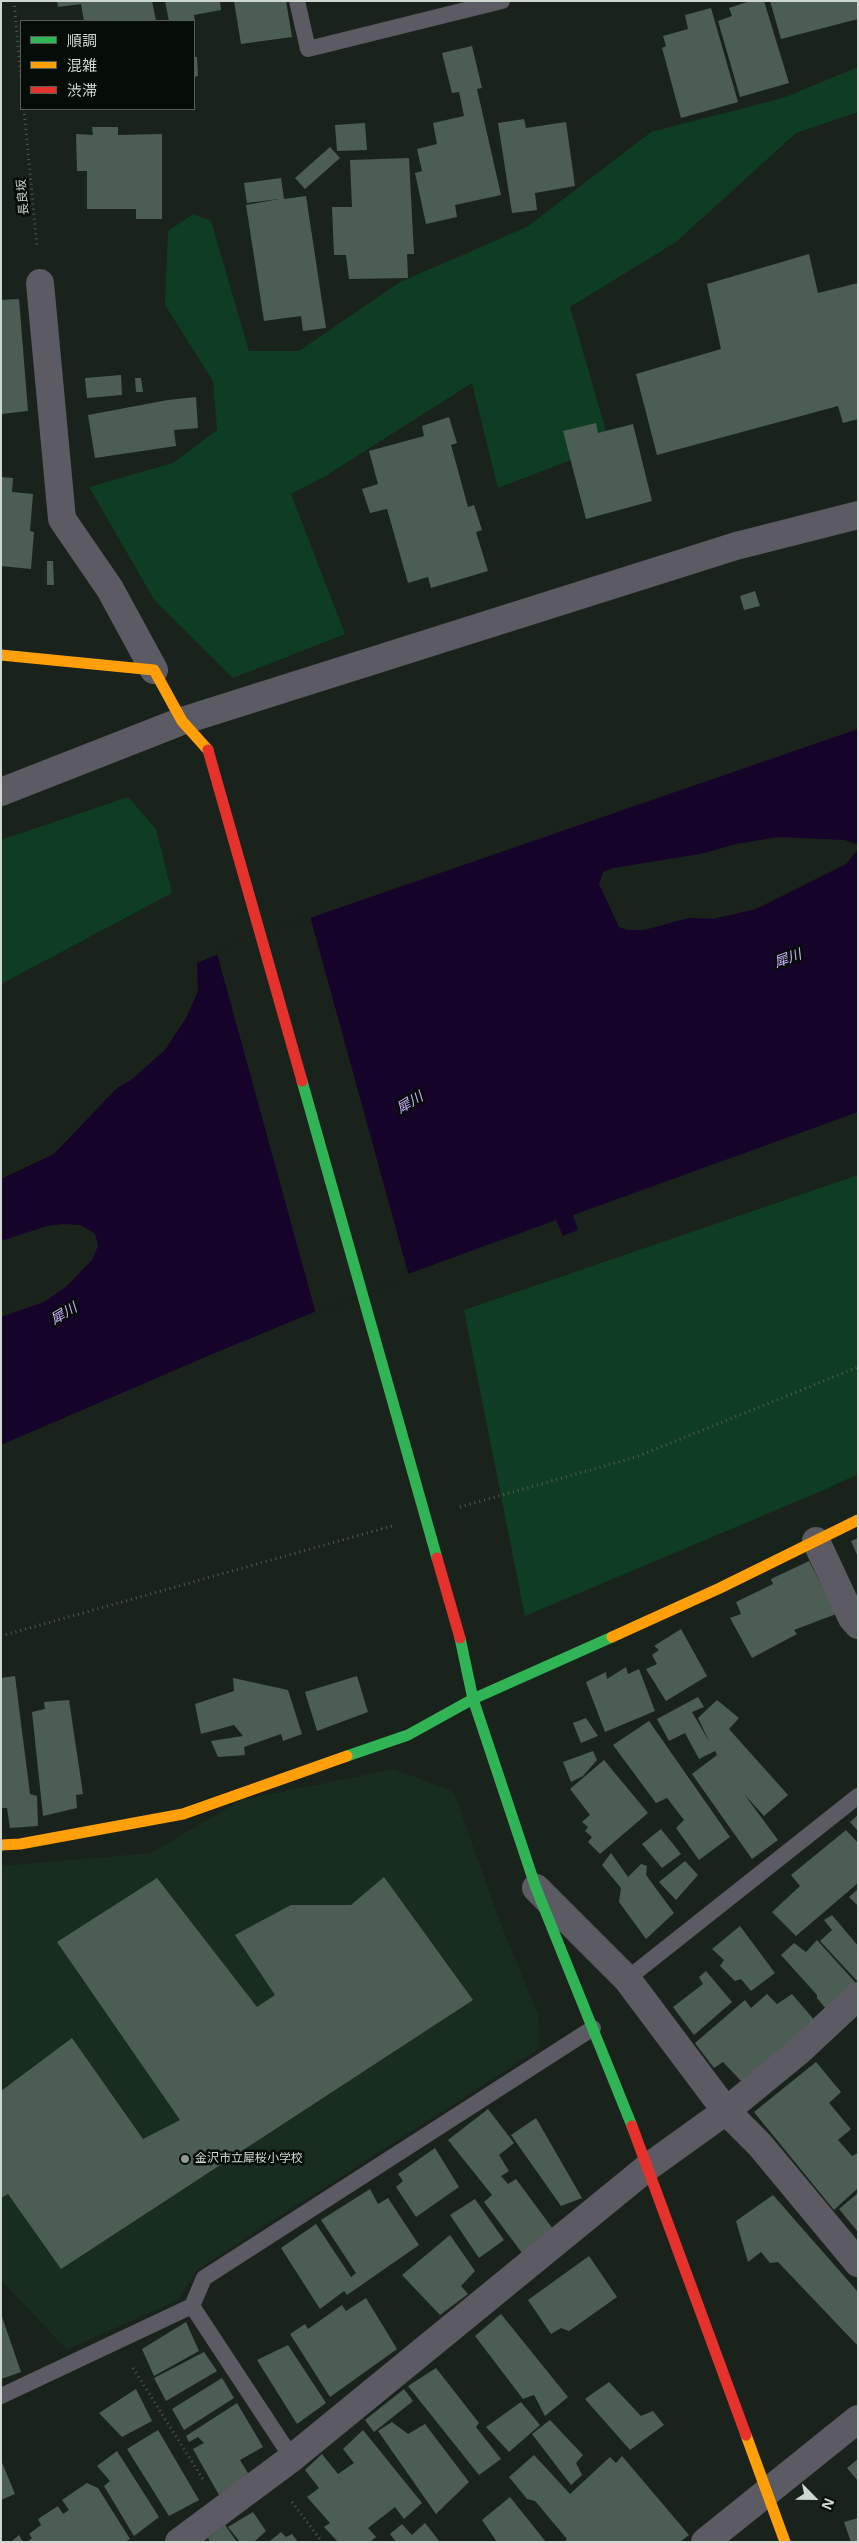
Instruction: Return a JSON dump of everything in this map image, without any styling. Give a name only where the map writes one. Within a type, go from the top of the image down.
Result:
[{"type":"street","points":[[40,283],[62,519],[110,589],[182,721],[208,750],[460,1638],[473,1699],[536,1888],[648,2167],[785,2542]]},
{"type":"street","points":[[1,792],[182,721],[736,546],[858,515]]},
{"type":"street","points":[[1,655],[154,670]]},
{"type":"street","points":[[1,1845],[20,1844],[183,1814],[408,1735],[473,1699],[720,1588],[858,1520]]},
{"type":"street","points":[[816,1541],[852,1618],[858,1625]]},
{"type":"street","points":[[536,1888],[628,1979],[726,2111],[760,2145],[858,2263]]},
{"type":"street","points":[[179,2542],[281,2465],[648,2167],[726,2111],[798,2052],[858,1996]]},
{"type":"street","points":[[705,2542],[858,2419]]},
{"type":"lane","points":[[297,1],[308,49],[468,5],[502,1]]},
{"type":"lane","points":[[628,1979],[858,1796]]},
{"type":"lane","points":[[1,2396],[192,2306],[204,2278],[593,2028]]},
{"type":"lane","points":[[192,2306],[281,2465]]},
{"type":"path","points":[[14,1],[20,68]]},
{"type":"path","name":"長良坂","points":[[24,110],[40,283]]},
{"type":"path","points":[[116,2342],[222,2509]]},
{"type":"path","points":[[281,2465],[322,2542]]},
{"type":"shaded area","name":"金沢市立犀桜小学校","points":[[394,1769],[454,1792],[500,1922],[538,2015],[539,2049],[198,2269],[178,2300],[67,2350],[1,2280],[1,1866],[151,1853],[241,1800]]},
{"type":"green space","points":[[858,67],[858,112],[796,133],[676,242],[570,307],[610,445],[498,488],[472,383],[327,475],[291,494],[345,634],[233,678],[155,601],[89,487],[173,463],[217,430],[213,381],[165,305],[168,231],[193,214],[211,221],[249,351],[299,351],[400,282],[527,227],[651,132],[783,98]]},
{"type":"green space","points":[[128,797],[156,829],[172,893],[1,984],[1,840]]},
{"type":"green space","points":[[858,1175],[858,1474],[525,1616],[464,1310]]},
{"type":"water","name":"犀川","points":[[858,729],[858,845],[845,840],[778,837],[736,844],[700,854],[613,868],[603,872],[599,884],[619,927],[627,930],[644,930],[689,918],[713,919],[756,909],[846,864],[858,849],[858,1112],[573,1215],[578,1230],[563,1236],[556,1220],[394,1279],[210,1355],[1,1445],[1,1317],[44,1302],[66,1287],[92,1260],[98,1246],[95,1234],[91,1231],[80,1225],[64,1224],[47,1226],[1,1241],[1,1179],[54,1154],[117,1088],[131,1080],[165,1050],[186,1018],[198,991],[197,963],[272,931]]},
{"type":"pier","points":[[310,916],[409,1276],[316,1314],[216,950]]},
{"type":"building","points":[[57,1],[152,1],[156,20],[84,20],[81,4],[58,7]]},
{"type":"building","points":[[165,1],[220,1],[221,10],[194,15],[195,20],[169,20]]},
{"type":"building","points":[[234,1],[286,1],[292,37],[241,44]]},
{"type":"building","points":[[750,1],[764,1],[789,83],[740,97],[718,21],[732,16],[729,8]]},
{"type":"building","points":[[770,1],[858,1],[858,19],[781,39]]},
{"type":"building","points":[[711,8],[738,102],[681,118],[662,48],[666,46],[663,36],[688,29],[685,15]]},
{"type":"building","points":[[472,46],[482,88],[477,89],[501,195],[455,205],[457,217],[426,224],[415,173],[422,171],[417,149],[437,144],[433,123],[464,116],[459,92],[452,93],[442,53]]},
{"type":"building","points":[[195,57],[197,57],[198,76],[195,77]]},
{"type":"building","points":[[524,119],[526,128],[566,122],[575,186],[535,193],[537,210],[512,213],[498,123]]},
{"type":"building","points":[[365,123],[367,150],[337,151],[335,125]]},
{"type":"building","points":[[92,127],[118,127],[118,135],[162,134],[162,219],[136,219],[136,209],[87,209],[87,171],[77,171],[76,134],[93,135]]},
{"type":"building","points":[[330,147],[340,158],[305,189],[295,178]]},
{"type":"building","points":[[409,158],[414,254],[407,254],[408,278],[349,279],[346,255],[334,255],[332,207],[352,207],[350,160]]},
{"type":"building","points":[[281,178],[284,199],[306,196],[326,328],[303,331],[301,316],[264,321],[246,205],[279,199],[247,203],[244,183]]},
{"type":"building","points":[[809,254],[818,293],[858,283],[858,419],[843,423],[838,406],[657,455],[636,374],[721,349],[707,284]]},
{"type":"building","points":[[19,299],[28,411],[1,414],[1,300]]},
{"type":"building","points":[[121,375],[122,395],[87,398],[85,378]]},
{"type":"building","points":[[135,378],[141,378],[143,392],[136,392]]},
{"type":"building","points":[[196,397],[198,428],[174,430],[176,446],[95,458],[88,415],[168,400]]},
{"type":"building","points":[[449,417],[457,443],[451,445],[468,507],[474,505],[482,530],[476,532],[488,571],[431,588],[428,577],[408,583],[387,509],[370,513],[362,489],[378,484],[369,451],[424,436],[422,426]]},
{"type":"building","points":[[596,423],[598,433],[633,424],[652,501],[586,519],[563,431]]},
{"type":"building","points":[[1,477],[13,478],[12,492],[33,494],[30,531],[34,532],[31,569],[1,566]]},
{"type":"building","points":[[47,561],[53,561],[54,585],[47,585]]},
{"type":"building","points":[[755,591],[760,606],[744,610],[740,596]]},
{"type":"building","points":[[858,1538],[858,1557],[851,1541]]},
{"type":"building","points":[[809,1561],[836,1614],[794,1630],[797,1634],[752,1658],[730,1618],[741,1614],[736,1602],[773,1584],[771,1579]]},
{"type":"building","points":[[681,1629],[707,1676],[666,1701],[646,1669],[657,1664],[652,1655],[659,1650],[654,1646]]},
{"type":"building","points":[[626,1667],[628,1674],[639,1669],[655,1711],[605,1732],[586,1682],[606,1672],[607,1679]]},
{"type":"building","points":[[15,1676],[30,1794],[37,1796],[38,1826],[10,1828],[7,1808],[1,1808],[1,1678]]},
{"type":"building","points":[[357,1676],[368,1712],[317,1731],[305,1692]]},
{"type":"building","points":[[233,1678],[288,1690],[302,1734],[283,1741],[281,1734],[244,1747],[245,1755],[218,1757],[211,1741],[243,1736],[234,1725],[201,1734],[195,1704],[234,1691]]},
{"type":"building","points":[[698,1697],[704,1707],[692,1712],[710,1743],[698,1718],[717,1700],[739,1718],[729,1729],[788,1795],[764,1816],[744,1794],[778,1840],[752,1859],[692,1774],[717,1755],[715,1751],[699,1759],[685,1733],[669,1741],[657,1719]]},
{"type":"building","points":[[69,1700],[83,1794],[76,1795],[77,1808],[43,1816],[32,1712],[45,1709],[44,1702]]},
{"type":"building","points":[[586,1718],[598,1736],[581,1743],[573,1723]]},
{"type":"building","points":[[649,1721],[730,1837],[699,1860],[676,1828],[684,1820],[667,1798],[656,1803],[613,1745]]},
{"type":"building","points":[[593,1751],[597,1760],[583,1776],[571,1782],[563,1762]]},
{"type":"building","points":[[604,1760],[648,1813],[600,1854],[588,1842],[592,1837],[585,1831],[588,1827],[582,1822],[590,1815],[570,1789]]},
{"type":"building","points":[[858,1815],[858,1831],[850,1822]]},
{"type":"building","points":[[661,1829],[681,1854],[662,1868],[642,1844]]},
{"type":"building","points":[[846,1830],[858,1843],[858,1883],[796,1936],[772,1912],[800,1886],[791,1875]]},
{"type":"building","points":[[611,1853],[628,1877],[641,1864],[647,1866],[646,1875],[674,1913],[646,1939],[619,1902],[621,1888],[602,1865]]},
{"type":"building","points":[[685,1861],[698,1875],[676,1900],[659,1882]]},
{"type":"building","points":[[384,1877],[473,2000],[61,2269],[8,2194],[1,2198],[1,2091],[72,2038],[143,2139],[180,2120],[57,1942],[157,1878],[257,2007],[275,1995],[235,1935],[291,1905],[351,1905]]},
{"type":"building","points":[[858,1889],[858,1906],[849,1897]]},
{"type":"building","points":[[832,1915],[858,1946],[858,1982],[820,1941],[832,1930],[824,1920]]},
{"type":"building","points":[[740,1926],[775,1973],[751,1991],[741,1979],[735,1981],[720,1966],[724,1960],[712,1949]]},
{"type":"building","points":[[817,1940],[855,1982],[826,2009],[817,1998],[817,1995],[781,1955],[794,1943],[806,1952]]},
{"type":"building","points":[[706,1971],[732,2002],[694,2035],[673,2007],[703,1984],[699,1977]]},
{"type":"building","points":[[767,1994],[777,2004],[792,1994],[816,2022],[742,2082],[723,2062],[714,2068],[695,2043],[745,2000],[751,2008]]},
{"type":"building","points":[[816,2062],[841,2092],[829,2103],[851,2129],[838,2140],[852,2156],[858,2153],[858,2188],[834,2210],[754,2112]]},
{"type":"building","points":[[488,2109],[514,2143],[499,2155],[509,2171],[501,2176],[508,2184],[516,2179],[553,2229],[522,2253],[484,2202],[492,2195],[448,2140]]},
{"type":"building","points":[[536,2118],[582,2198],[561,2206],[511,2135]]},
{"type":"building","points":[[435,2148],[459,2187],[416,2217],[396,2187],[403,2181],[398,2174]]},
{"type":"building","points":[[370,2189],[378,2204],[388,2198],[419,2245],[347,2295],[344,2291],[320,2309],[281,2248],[316,2224],[351,2277],[356,2273],[321,2220]]},
{"type":"building","points":[[858,2193],[858,2232],[839,2209]]},
{"type":"building","points":[[773,2195],[858,2292],[858,2346],[778,2262],[770,2263],[761,2252],[748,2262],[736,2221]]},
{"type":"building","points":[[475,2199],[504,2240],[479,2258],[450,2215]]},
{"type":"building","points":[[450,2235],[475,2271],[461,2286],[468,2294],[440,2315],[402,2275]]},
{"type":"building","points":[[589,2256],[617,2297],[569,2331],[561,2328],[551,2334],[528,2300]]},
{"type":"building","points":[[366,2298],[397,2349],[330,2397],[290,2334],[305,2324],[308,2329],[342,2305],[346,2311]]},
{"type":"building","points":[[1,2314],[21,2372],[1,2379]]},
{"type":"building","points":[[501,2314],[568,2397],[545,2416],[534,2395],[523,2399],[475,2336]]},
{"type":"building","points":[[186,2322],[199,2351],[154,2376],[142,2349]]},
{"type":"building","points":[[288,2345],[326,2403],[297,2424],[257,2360]]},
{"type":"building","points":[[204,2352],[217,2371],[166,2401],[154,2378]]},
{"type":"building","points":[[436,2368],[479,2423],[476,2427],[501,2459],[479,2475],[408,2386]]},
{"type":"building","points":[[222,2378],[234,2398],[184,2430],[172,2409]]},
{"type":"building","points":[[609,2382],[641,2416],[653,2411],[664,2425],[630,2450],[585,2399]]},
{"type":"building","points":[[136,2389],[152,2421],[122,2437],[99,2413]]},
{"type":"building","points":[[404,2389],[413,2401],[374,2432],[365,2420]]},
{"type":"building","points":[[521,2402],[540,2425],[509,2452],[486,2427]]},
{"type":"building","points":[[237,2403],[263,2447],[240,2460],[249,2475],[219,2495],[193,2449],[204,2443],[198,2437],[189,2442],[186,2436]]},
{"type":"building","points":[[550,2420],[583,2455],[576,2463],[582,2475],[571,2485],[532,2434]]},
{"type":"building","points":[[392,2422],[408,2434],[425,2424],[469,2482],[436,2514],[378,2431]]},
{"type":"building","points":[[158,2430],[199,2500],[169,2516],[127,2449]]},
{"type":"building","points":[[363,2430],[422,2503],[404,2519],[395,2507],[368,2528],[376,2537],[370,2542],[338,2542],[324,2527],[330,2523],[307,2497],[319,2488],[305,2470],[322,2454],[338,2474],[354,2463],[343,2449]]},
{"type":"building","points":[[117,2451],[159,2517],[134,2536],[104,2486],[110,2481],[97,2466]]},
{"type":"building","points":[[534,2455],[570,2494],[610,2457],[616,2463],[622,2456],[689,2535],[680,2542],[564,2542],[567,2539],[535,2501],[527,2499],[509,2477]]},
{"type":"building","points":[[858,2459],[858,2481],[847,2468]]},
{"type":"building","points":[[1,2460],[15,2494],[1,2500]]},
{"type":"building","points":[[87,2483],[98,2488],[130,2539],[125,2542],[27,2542],[32,2538],[29,2534],[41,2525],[38,2519],[58,2506],[63,2514],[69,2510],[62,2500]]},
{"type":"building","points":[[510,2497],[546,2542],[497,2542],[482,2520]]},
{"type":"building","points":[[253,2512],[266,2531],[254,2542],[240,2542],[228,2527]]},
{"type":"building","points":[[858,2518],[858,2542],[851,2542],[844,2522]]},
{"type":"building","points":[[425,2523],[440,2542],[396,2542],[390,2534],[402,2524],[412,2535]]},
{"type":"building","points":[[225,2525],[237,2542],[210,2542],[208,2538]]},
{"type":"building","points":[[281,2532],[286,2537],[292,2534],[298,2542],[269,2542]]},
{"type":"building","points":[[19,2535],[23,2542],[11,2542]]},
{"type":"traffic: fast","points":[[302,1081],[437,1558]]},
{"type":"traffic: fast","points":[[347,1756],[408,1735],[473,1699],[612,1637]]},
{"type":"traffic: fast","points":[[460,1638],[473,1699],[536,1888],[632,2126]]},
{"type":"traffic: slow","points":[[1,655],[154,670],[182,721],[208,750]]},
{"type":"traffic: slow","points":[[612,1637],[720,1588],[858,1520]]},
{"type":"traffic: slow","points":[[1,1845],[20,1844],[183,1814],[347,1756]]},
{"type":"traffic: slow","points":[[746,2435],[785,2542]]},
{"type":"traffic: jam","points":[[208,750],[302,1081]]},
{"type":"traffic: jam","points":[[437,1558],[460,1638]]},
{"type":"traffic: jam","points":[[632,2126],[746,2435]]},
{"type":"place","name":"金沢市立犀桜小学校","points":[[185,2159]]}]
